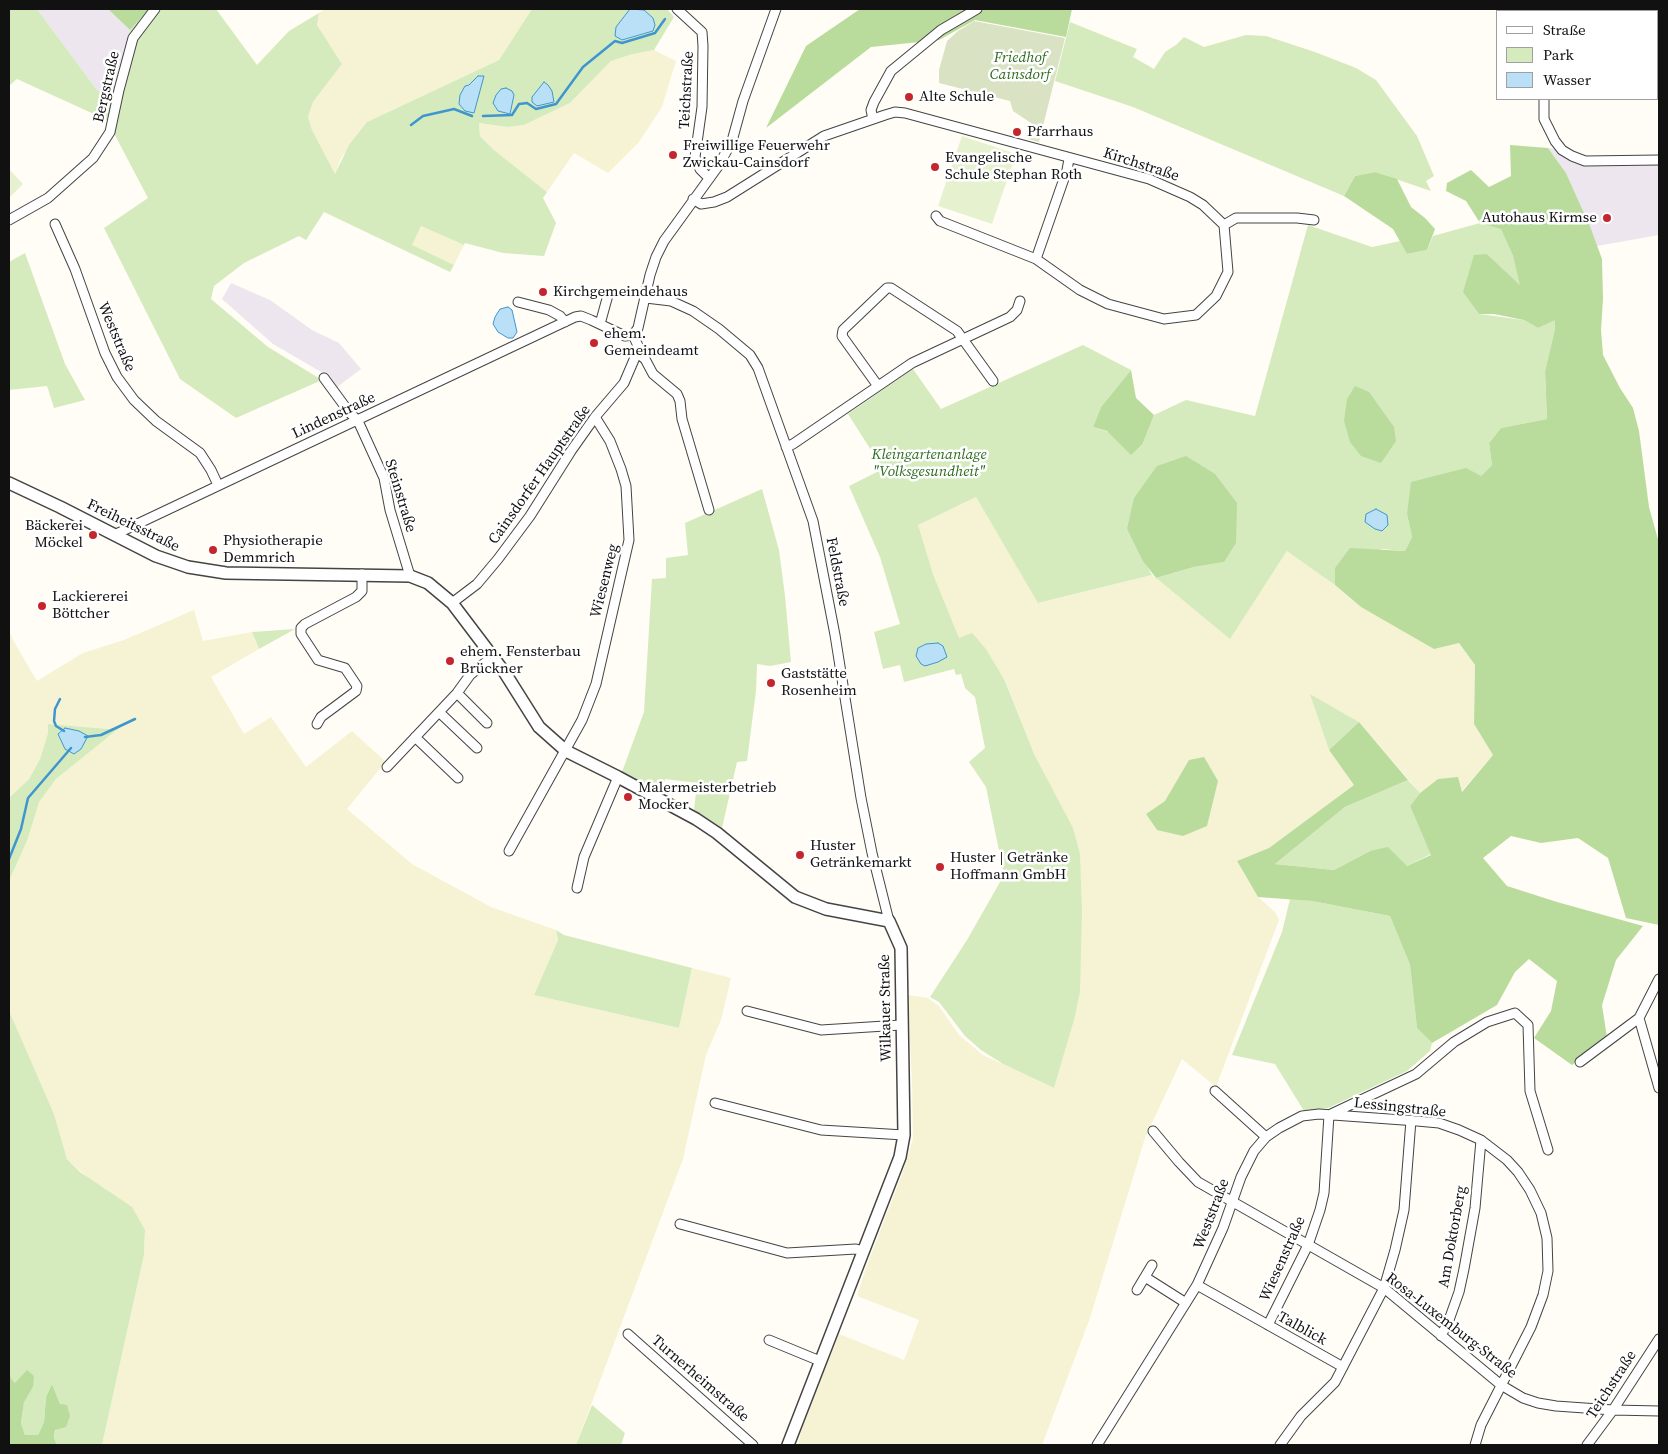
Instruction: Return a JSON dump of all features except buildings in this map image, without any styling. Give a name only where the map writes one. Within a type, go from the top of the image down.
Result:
[{"type":"street","name":"Bergstraße","points":[[9,220],[48,198],[93,158],[110,132],[132,38],[155,9]]},
{"type":"street","name":"Teichstraße","points":[[677,9],[702,32],[704,46],[702,107],[695,156],[700,169],[709,178]]},
{"type":"street","points":[[709,510],[682,419],[680,401],[677,394],[653,374],[645,359],[637,353],[639,348],[633,335],[638,328],[656,257],[664,241],[719,166],[732,141],[743,101],[776,9]]},
{"type":"street","points":[[873,119],[871,110],[891,71],[940,30],[976,9]]},
{"type":"street","points":[[1544,100],[1544,119],[1555,141],[1562,150],[1572,156],[1585,161],[1659,160]]},
{"type":"street","name":"Kirchstraße","points":[[693,199],[700,204],[714,202],[727,197],[824,136],[895,112],[918,115],[1069,158],[1135,174],[1168,186],[1190,197],[1203,205],[1224,226]]},
{"type":"street","points":[[1036,259],[1067,170],[1069,158]]},
{"type":"street","points":[[936,216],[940,221],[1036,259],[1080,290],[1108,304],[1164,319],[1196,315],[1216,296],[1228,272],[1224,226],[1236,218],[1297,218],[1314,220]]},
{"type":"street","name":"Weststraße","points":[[55,224],[75,269],[105,353],[117,377],[134,400],[156,421],[200,453],[218,485]]},
{"type":"street","points":[[878,386],[842,336],[843,330],[888,288],[891,288],[957,331],[993,380]]},
{"type":"street","points":[[600,324],[608,295]]},
{"type":"street","name":"Feldstraße","points":[[646,298],[671,300],[696,314],[720,329],[750,355],[758,368],[813,521],[835,635],[861,798],[889,922]]},
{"type":"street","points":[[786,447],[912,363],[1010,317],[1017,310],[1020,301]]},
{"type":"street","points":[[518,302],[549,310],[560,316],[565,322]]},
{"type":"street","name":"Lindenstraße","points":[[114,535],[565,322],[581,316],[625,336],[633,335]]},
{"type":"street","name":"Cainsdorfer Hauptstraße","points":[[452,603],[477,584],[530,516],[570,451],[595,417],[624,383],[637,353]]},
{"type":"street","name":"Steinstraße","points":[[324,378],[358,421],[384,478],[390,510],[410,576]]},
{"type":"street","name":"Wiesenweg","points":[[509,851],[566,751],[582,720],[596,684],[629,540],[626,486],[610,441],[595,417]]},
{"type":"street","name":"Freiheitsstraße","points":[[9,482],[156,556],[180,564],[226,573],[410,576],[428,583],[452,603]]},
{"type":"street","points":[[317,724],[321,717],[356,691],[357,686],[345,668],[318,660],[301,634],[301,628],[305,624],[356,597],[362,591],[362,574]]},
{"type":"street","points":[[452,603],[505,673],[539,727],[566,751],[618,776],[703,823],[795,897],[826,909],[889,922]]},
{"type":"street","points":[[387,767],[457,694],[470,675],[492,657]]},
{"type":"street","points":[[457,694],[487,723]]},
{"type":"street","points":[[439,712],[478,748]]},
{"type":"street","points":[[415,737],[458,778]]},
{"type":"street","points":[[577,888],[584,857],[618,776]]},
{"type":"street","name":"Wilkauer Straße","points":[[788,1445],[900,1158],[904,1135],[901,948],[889,922]]},
{"type":"street","points":[[1580,1062],[1639,1018],[1659,981]]},
{"type":"street","points":[[747,1012],[821,1030],[901,1025]]},
{"type":"street","points":[[1329,1115],[1416,1074],[1454,1042],[1487,1022],[1515,1013],[1528,1025],[1530,1090],[1548,1150]]},
{"type":"street","points":[[1639,1018],[1659,1088]]},
{"type":"street","points":[[1215,1091],[1266,1137]]},
{"type":"street","points":[[714,1102],[822,1130],[904,1135]]},
{"type":"street","name":"Weststraße","points":[[1097,1445],[1197,1285],[1223,1228],[1254,1151],[1266,1137],[1302,1116],[1329,1115]]},
{"type":"street","name":"Lessingstraße","points":[[1329,1115],[1438,1123],[1481,1140],[1500,1154],[1518,1172],[1530,1190],[1541,1213],[1547,1238],[1548,1271],[1544,1295],[1531,1327],[1481,1425],[1475,1445]]},
{"type":"street","name":"Wiesenstraße","points":[[1268,1325],[1308,1246],[1324,1192],[1329,1115]]},
{"type":"street","points":[[1280,1445],[1301,1416],[1335,1382],[1384,1288],[1396,1250],[1404,1210],[1411,1120]]},
{"type":"street","name":"Rosa-Luxemburg-Straße","points":[[1152,1130],[1178,1162],[1198,1182],[1384,1288],[1501,1385],[1523,1398],[1538,1403],[1613,1410],[1659,1411]]},
{"type":"street","name":"Am Doktorberg","points":[[1440,1336],[1452,1311],[1464,1269],[1475,1208],[1481,1140]]},
{"type":"street","points":[[680,1224],[787,1253],[856,1249],[864,1251]]},
{"type":"street","points":[[1137,1290],[1152,1265]]},
{"type":"street","points":[[1145,1277],[1186,1303]]},
{"type":"street","name":"Talblick","points":[[1197,1285],[1343,1367]]},
{"type":"street","name":"Turnerheimstraße","points":[[628,1334],[753,1445]]},
{"type":"street","name":"Teichstraße","points":[[1587,1445],[1613,1410],[1659,1339]]},
{"type":"street","points":[[769,1340],[820,1361]]},
{"type":"shaded area","points":[[37,9],[108,9],[130,30],[113,99],[97,90]]},
{"type":"shaded area","points":[[325,9],[532,9],[499,60],[367,122],[341,158],[335,175],[312,130],[308,117],[313,102],[342,64],[317,25],[319,13]]},
{"type":"shaded area","points":[[1659,9],[1659,97],[1658,10],[1551,10]]},
{"type":"shaded area","points":[[654,50],[676,61],[662,107],[639,142],[608,173],[574,153],[547,192],[494,150],[480,136],[479,123],[507,127],[524,125],[570,103],[611,61]]},
{"type":"shaded area","points":[[1548,148],[1562,150],[1572,156],[1659,160],[1659,235],[1597,246],[1566,173]]},
{"type":"shaded area","points":[[421,226],[464,245],[454,265],[411,245]]},
{"type":"shaded area","points":[[231,283],[270,300],[312,330],[339,343],[361,369],[336,388],[328,376],[273,344],[222,299]]},
{"type":"shaded area","points":[[976,497],[1039,603],[1152,575],[1230,638],[1288,550],[1361,607],[1459,643],[1475,665],[1474,724],[1493,755],[1461,792],[1458,778],[1438,779],[1420,793],[1359,722],[1311,695],[1329,750],[1354,785],[1269,848],[1237,861],[1258,897],[1275,912],[1279,920],[1216,1087],[1182,1059],[1145,1138],[1090,1318],[1042,1445],[798,1445],[802,1426],[839,1334],[904,1360],[919,1320],[857,1296],[913,1139],[908,995],[928,998],[939,1006],[959,1035],[983,1055],[1054,1088],[1075,1017],[1080,992],[1080,967],[1035,756],[1005,680],[959,639],[933,574],[917,525]],"holes":[[[1165,801],[1157,830],[1146,814]]]},
{"type":"shaded area","points":[[194,610],[203,641],[252,632],[259,649],[211,677],[244,734],[271,717],[306,767],[352,731],[385,761],[347,809],[412,864],[491,907],[556,930],[558,940],[534,995],[679,1028],[692,968],[731,978],[721,1020],[706,1055],[683,1159],[576,1445],[102,1445],[144,1255],[145,1230],[67,1159],[54,1114],[13,1023],[9,1011],[9,881],[27,841],[38,802],[56,779],[121,727],[109,729],[48,724],[48,733],[40,759],[29,779],[9,798],[9,630],[37,681],[83,653],[124,640]]},
{"type":"green space","points":[[9,9],[37,9],[97,90],[113,98],[130,30],[149,9],[216,9],[257,65],[289,31],[319,13],[317,25],[342,64],[313,102],[308,117],[312,130],[335,174],[349,145],[367,122],[499,60],[532,9],[630,9],[616,28],[622,40],[645,34],[653,18],[643,9],[667,9],[674,17],[654,50],[611,61],[570,103],[524,125],[507,127],[479,123],[480,136],[494,150],[547,192],[543,198],[556,223],[544,256],[503,253],[465,243],[464,245],[421,226],[412,245],[454,265],[450,272],[324,212],[306,240],[299,236],[244,263],[214,286],[211,299],[268,347],[322,380],[236,418],[180,379],[104,228],[148,198],[107,120],[17,79],[9,86]],"holes":[[[483,80],[480,86],[474,113],[465,86]],[[544,83],[548,85],[554,97],[532,97]]]},
{"type":"green space","points":[[108,9],[149,9],[130,30]]},
{"type":"green space","points":[[860,9],[1072,9],[1066,37],[975,20],[939,40],[871,47],[766,128],[806,46]]},
{"type":"green space","name":"Friedhof Cainsdorf","points":[[974,21],[1065,38],[1039,142],[1028,139],[1031,123],[1013,111],[1010,101],[939,83],[939,70],[947,41]]},
{"type":"green space","points":[[1070,22],[1137,49],[1133,57],[1154,69],[1165,52],[1184,37],[1204,47],[1246,35],[1266,36],[1356,68],[1376,80],[1417,136],[1434,176],[1426,181],[1431,191],[1375,172],[1355,176],[1344,196],[1133,107],[1055,81]]},
{"type":"green space","points":[[962,136],[1016,154],[992,224],[938,206]]},
{"type":"green space","points":[[1510,145],[1548,148],[1566,173],[1591,229],[1602,259],[1603,299],[1601,330],[1603,355],[1633,408],[1639,431],[1649,507],[1659,543],[1659,925],[1626,918],[1608,858],[1578,838],[1541,843],[1511,836],[1483,858],[1507,886],[1643,926],[1616,960],[1602,1005],[1607,1038],[1572,1065],[1534,1038],[1551,1011],[1557,981],[1529,959],[1515,972],[1497,1005],[1432,1043],[1417,1028],[1410,965],[1390,916],[1312,901],[1258,897],[1237,861],[1269,848],[1354,785],[1329,750],[1359,722],[1408,780],[1345,807],[1275,864],[1334,870],[1370,851],[1388,847],[1407,866],[1431,855],[1410,806],[1420,793],[1438,779],[1458,777],[1462,792],[1493,755],[1474,724],[1475,665],[1459,643],[1434,649],[1361,607],[1335,585],[1335,568],[1350,548],[1405,551],[1412,537],[1407,514],[1411,482],[1466,468],[1481,476],[1492,465],[1489,443],[1501,428],[1547,419],[1545,371],[1555,329],[1555,320],[1538,328],[1524,320],[1494,314],[1479,314],[1463,292],[1474,255],[1487,254],[1520,285],[1513,256],[1501,229],[1480,223],[1466,201],[1446,191],[1447,183],[1471,170],[1489,187],[1511,176]]},
{"type":"green space","points":[[9,169],[23,184],[9,198]]},
{"type":"green space","points":[[1375,172],[1397,179],[1411,207],[1435,229],[1427,250],[1407,254],[1393,229],[1344,196],[1355,176]]},
{"type":"green space","name":"Kleingartenanlage \"Volksgesundheit\"","points":[[1480,223],[1501,228],[1513,256],[1521,286],[1487,254],[1464,292],[1479,314],[1524,320],[1538,328],[1555,319],[1555,329],[1545,371],[1547,419],[1501,428],[1489,443],[1492,465],[1481,476],[1407,514],[1412,537],[1405,551],[1382,549],[1335,568],[1335,585],[1287,551],[1230,639],[1156,578],[1194,567],[1224,562],[1127,529],[1152,575],[1038,603],[976,497],[918,525],[933,574],[959,638],[972,633],[986,649],[1005,681],[1035,756],[1073,828],[1080,854],[1082,912],[1080,992],[1075,1017],[1054,1088],[1003,1064],[981,1050],[965,1036],[939,1002],[930,997],[967,940],[1004,875],[986,787],[969,762],[985,748],[975,697],[965,688],[961,674],[956,675],[954,669],[904,682],[900,665],[883,669],[874,632],[900,624],[880,557],[849,486],[883,469],[848,414],[913,369],[941,409],[1083,345],[1131,370],[1101,407],[1093,427],[1143,443],[1154,415],[1186,400],[1255,416],[1308,225],[1372,247],[1400,241],[1407,254],[1427,250],[1433,236]]},
{"type":"green space","points":[[25,253],[65,364],[85,400],[54,408],[47,386],[9,390],[9,262]]},
{"type":"green space","points":[[1131,370],[1136,398],[1154,415],[1143,443],[1131,455],[1107,431],[1093,427],[1101,407]]},
{"type":"green space","points":[[1355,386],[1369,392],[1394,427],[1396,441],[1381,463],[1361,456],[1350,442],[1344,421],[1347,399]]},
{"type":"green space","points":[[1186,456],[1215,474],[1237,503],[1236,543],[1224,562],[1194,567],[1156,578],[1143,561],[1127,529],[1134,498],[1157,466]]},
{"type":"green space","points":[[762,489],[779,550],[791,662],[770,666],[757,664],[756,691],[747,761],[737,762],[722,828],[694,810],[697,783],[665,779],[661,792],[622,772],[644,712],[652,579],[666,578],[666,558],[688,555],[685,523]]},
{"type":"green space","points":[[295,629],[259,649],[252,632]]},
{"type":"green space","points":[[1310,694],[1359,722],[1329,750]]},
{"type":"green space","points":[[48,724],[109,729],[122,726],[56,779],[39,802],[27,841],[9,881],[9,798],[29,779],[40,759],[48,733]]},
{"type":"green space","points":[[1204,757],[1218,781],[1207,826],[1183,836],[1157,830],[1146,814],[1165,801],[1189,760]]},
{"type":"green space","points":[[1408,780],[1420,793],[1410,806],[1431,854],[1407,866],[1370,851],[1334,870],[1275,864],[1345,807]]},
{"type":"green space","points":[[1290,899],[1312,901],[1390,916],[1410,965],[1417,1028],[1432,1043],[1430,1051],[1407,1071],[1328,1108],[1304,1111],[1275,1064],[1232,1055],[1282,932]]},
{"type":"green space","points":[[556,930],[564,935],[692,968],[679,1028],[534,995],[558,940]]},
{"type":"green space","points":[[9,1011],[54,1114],[67,1159],[80,1172],[132,1207],[145,1230],[144,1255],[102,1445],[57,1445],[54,1438],[60,1404],[52,1384],[46,1397],[44,1422],[38,1435],[25,1435],[21,1423],[24,1401],[33,1387],[15,1383],[11,1378],[9,1366]]},
{"type":"green space","points":[[9,1366],[11,1378],[15,1383],[27,1370],[34,1376],[33,1387],[24,1402],[21,1423],[25,1435],[38,1435],[44,1422],[46,1397],[52,1384],[60,1404],[67,1405],[70,1416],[66,1427],[55,1430],[54,1438],[57,1445],[9,1445]]},
{"type":"green space","points":[[592,1405],[625,1433],[621,1445],[576,1445]]},
{"type":"water","points":[[630,9],[644,10],[653,18],[655,25],[653,31],[622,40],[615,36],[616,27]]},
{"type":"water","points":[[478,76],[484,76],[474,113],[465,111],[459,104],[460,95],[465,86],[469,85]]},
{"type":"water","points":[[544,82],[552,91],[554,102],[537,106],[532,102],[532,97]]},
{"type":"water","points":[[506,88],[512,91],[514,95],[510,114],[498,111],[493,103],[501,89]]},
{"type":"water","points":[[508,307],[512,310],[517,332],[513,338],[508,338],[498,332],[493,324],[500,309]]},
{"type":"water","points":[[1376,509],[1387,515],[1388,525],[1382,531],[1375,529],[1365,522],[1366,514]]},
{"type":"water","points":[[938,643],[943,646],[947,657],[925,666],[921,664],[916,656],[918,648],[926,644]]},
{"type":"water","points":[[65,728],[79,731],[88,736],[81,749],[74,754],[65,749],[58,734]]},
{"type":"waterway","points":[[483,116],[512,115],[519,104],[527,103],[536,109],[556,104],[583,67],[615,41],[622,43],[655,33],[665,19]]},
{"type":"waterway","points":[[411,125],[423,116],[454,109],[472,116]]},
{"type":"waterway","points":[[60,699],[55,709],[54,721],[56,726],[64,731]]},
{"type":"waterway","points":[[85,737],[101,735],[135,719]]},
{"type":"waterway","points":[[9,859],[21,829],[28,798],[71,748]]},
{"type":"place","name":"Alte Schule","points":[[909,97]]},
{"type":"place","name":"Pfarrhaus","points":[[1017,132]]},
{"type":"place","name":"Freiwillige Feuerwehr Zwickau-Cainsdorf","points":[[673,155]]},
{"type":"place","name":"Evangelische Schule Stephan Roth","points":[[935,167]]},
{"type":"place","name":"Autohaus Kirmse","points":[[1607,218]]},
{"type":"place","name":"Kirchgemeindehaus","points":[[543,292]]},
{"type":"place","name":"ehem. Gemeindeamt","points":[[594,343]]},
{"type":"place","name":"Bäckerei Möckel","points":[[93,535]]},
{"type":"place","name":"Physiotherapie Demmrich","points":[[213,550]]},
{"type":"place","name":"Lackiererei Böttcher","points":[[42,606]]},
{"type":"place","name":"ehem. Fensterbau Brückner","points":[[450,661]]},
{"type":"place","name":"Gaststätte Rosenheim","points":[[771,683]]},
{"type":"place","name":"Malermeisterbetrieb Mocker","points":[[628,797]]},
{"type":"place","name":"Huster Getränkemarkt","points":[[800,855]]},
{"type":"place","name":"Huster | Getränke Hoffmann GmbH","points":[[940,867]]}]
